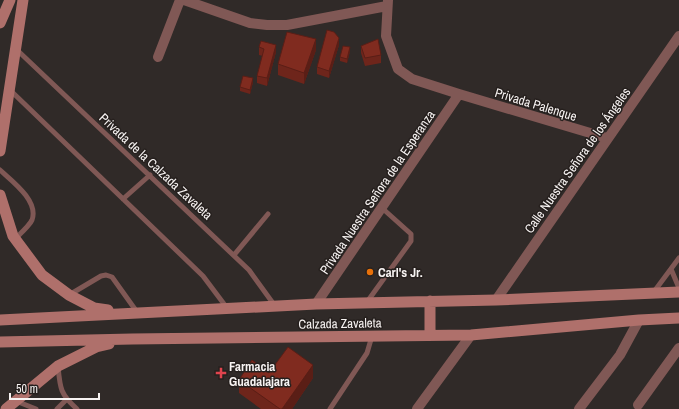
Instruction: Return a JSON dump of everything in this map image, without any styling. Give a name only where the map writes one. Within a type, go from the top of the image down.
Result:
[{"type":"main road","points":[[0,22],[10,0]]},
{"type":"main road","points":[[0,151],[23,0]]},
{"type":"main road","points":[[0,195],[15,240],[42,275],[69,295],[94,308],[132,313]]},
{"type":"main road","name":"Calzada Zavaleta","points":[[0,320],[316,304],[496,300],[679,292]]},
{"type":"main road","points":[[430,301],[430,335]]},
{"type":"main road","name":"Calzada Zavaleta","points":[[0,342],[471,335],[639,320],[679,318]]},
{"type":"main road","points":[[9,406],[58,366],[96,347],[132,339]]},
{"type":"street","points":[[158,57],[180,0]]},
{"type":"street","points":[[184,0],[250,23],[267,25],[287,25],[387,3]]},
{"type":"street","name":"Privada Palenque","points":[[387,3],[386,36],[398,69],[412,79],[607,138]]},
{"type":"street","name":"Calle Nuestra Señora de los Ángeles","points":[[496,300],[679,36]]},
{"type":"street","name":"Privada Nuestra Señora de la Esperanza","points":[[316,304],[459,94]]},
{"type":"street","points":[[579,409],[620,354],[639,320]]},
{"type":"street","points":[[417,409],[471,335]]},
{"type":"street","points":[[638,405],[679,348]]},
{"type":"lane","name":"Privada de la Calzada Zavaleta","points":[[15,48],[234,255],[249,270],[275,306]]},
{"type":"lane","points":[[9,89],[203,276],[228,308]]},
{"type":"lane","points":[[0,170],[27,196],[32,208],[32,220],[15,240]]},
{"type":"lane","points":[[123,199],[150,175]]},
{"type":"lane","points":[[366,303],[411,241],[411,234],[382,208]]},
{"type":"lane","points":[[234,255],[268,214]]},
{"type":"lane","points":[[652,293],[679,258]]},
{"type":"lane","points":[[671,269],[679,288]]},
{"type":"lane","points":[[69,295],[101,276],[106,275],[112,277],[132,313]]},
{"type":"lane","points":[[330,409],[367,353],[372,336]]},
{"type":"lane","points":[[58,366],[60,386],[66,400],[77,409]]},
{"type":"lane","points":[[58,409],[66,400]]},
{"type":"lane","points":[[9,406],[36,409]]},
{"type":"building","points":[[327,30],[334,32],[339,38],[329,71],[317,67]]},
{"type":"building","points":[[287,32],[316,39],[304,73],[278,64]]},
{"type":"building","points":[[378,39],[381,55],[365,58],[361,46]]},
{"type":"building","points":[[261,41],[276,45],[267,78],[257,76],[264,49],[259,47]]},
{"type":"building","points":[[343,46],[350,47],[347,59],[340,57]]},
{"type":"building","points":[[243,76],[253,78],[250,90],[240,87]]},
{"type":"building","points":[[288,347],[313,365],[282,409],[280,409],[239,380],[252,360],[269,373]]},
{"type":"place","name":"Carl's Jr.","points":[[370,272]]},
{"type":"place","name":"Farmacia Guadalajara","points":[[221,373]]}]
